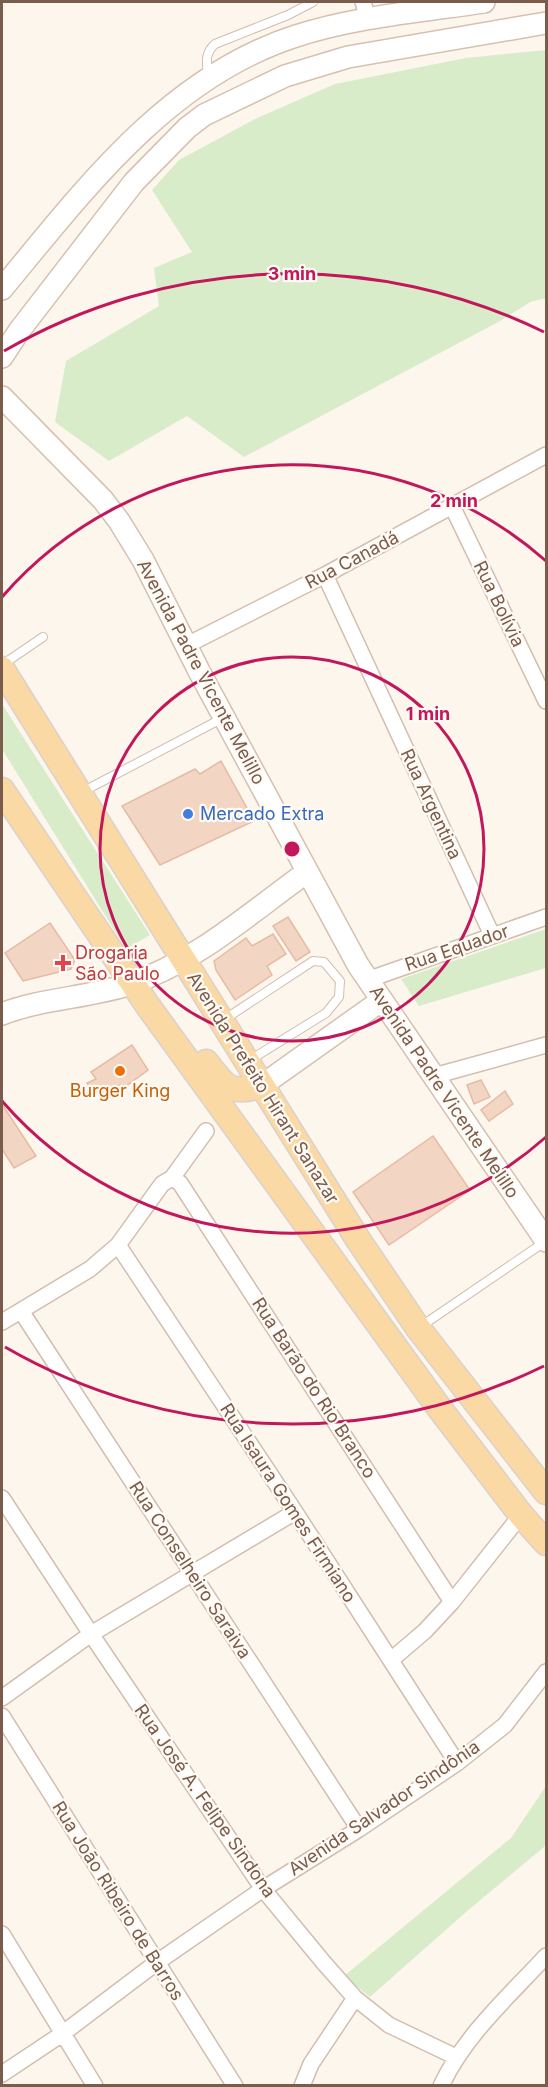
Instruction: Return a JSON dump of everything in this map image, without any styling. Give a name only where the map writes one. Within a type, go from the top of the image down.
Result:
[{"type":"main road","points":[[2,289],[85,188],[118,152],[158,116],[208,78],[263,48],[365,10],[484,2]]},
{"type":"main road","points":[[2,357],[10,332],[140,174],[187,128],[204,115],[285,76],[348,57],[546,23]]},
{"type":"main road","name":"Avenida Padre Vicente Melillo","points":[[2,397],[103,500],[119,521],[143,560],[224,718],[367,980],[546,1241]]},
{"type":"main road","name":"Avenida Prefeito Hirant Sanazar","points":[[2,667],[78,794],[359,1241],[418,1328],[546,1492]]},
{"type":"main road","name":"Avenida Prefeito Hirant Sanazar","points":[[2,790],[132,984],[440,1409],[520,1515],[546,1543]]},
{"type":"main road","points":[[2,1014],[132,984],[200,950],[307,872]]},
{"type":"main road","points":[[163,1026],[183,1037],[217,1076],[239,1091],[261,1086],[382,1000]]},
{"type":"street","name":"Rua Canadá","points":[[187,645],[325,575],[546,455]]},
{"type":"street","name":"Rua Bolívia","points":[[452,506],[546,701]]},
{"type":"street","name":"Rua Argentina","points":[[325,575],[492,935]]},
{"type":"street","name":"Rua Equador","points":[[367,980],[546,917]]},
{"type":"street","points":[[434,1076],[546,1045]]},
{"type":"street","points":[[2,1322],[90,1269],[117,1245],[162,1184],[172,1178],[206,1131]]},
{"type":"street","name":"Rua Barão do Rio Branco","points":[[172,1178],[180,1183],[452,1602]]},
{"type":"street","name":"Rua Isaura Gomes Firmiano","points":[[117,1245],[295,1512],[457,1763]]},
{"type":"street","name":"Rua Conselheiro Saraiva","points":[[21,1311],[359,1829]]},
{"type":"street","name":"Rua José A. Felipe Sindona","points":[[2,1498],[263,1889],[355,1998],[389,2025],[456,2057]]},
{"type":"street","points":[[2,1698],[91,1634],[295,1512]]},
{"type":"street","points":[[391,1660],[425,1631],[452,1602],[520,1515]]},
{"type":"street","name":"Avenida Salvador Sindônia","points":[[2,2074],[63,2034],[156,1963],[263,1889],[359,1829],[457,1763],[505,1725],[546,1673]]},
{"type":"street","name":"Rua João Ribeiro de Barros","points":[[2,1716],[235,2085]]},
{"type":"street","points":[[2,1934],[95,2085]]},
{"type":"street","points":[[441,2085],[456,2057],[482,2025],[546,1956]]},
{"type":"street","points":[[302,2085],[311,2064],[355,1998]]},
{"type":"lane","points":[[208,78],[206,60],[208,51],[215,44],[288,15],[313,2]]},
{"type":"lane","points":[[2,667],[43,637]]},
{"type":"lane","points":[[78,794],[224,718]]},
{"type":"lane","points":[[220,1022],[313,961],[324,962],[340,981],[339,997],[326,1013],[246,1062]]},
{"type":"lane","points":[[418,1328],[546,1241]]},
{"type":"green space","points":[[546,50],[546,298],[530,302],[500,321],[244,457],[187,416],[109,461],[55,422],[66,361],[159,306],[154,268],[192,252],[152,190],[179,160],[257,118],[335,84],[466,58]]},
{"type":"green space","points":[[2,704],[150,935],[126,949],[2,749]]},
{"type":"green space","points":[[546,929],[546,968],[419,1006],[401,979]]},
{"type":"green space","points":[[546,1786],[546,1843],[544,1847],[370,1997],[344,1976],[511,1838]]},
{"type":"building","name":"Mercado Extra","points":[[221,761],[254,821],[160,865],[122,806],[195,769],[200,774]]},
{"type":"building","points":[[288,917],[310,952],[296,961],[273,926]]},
{"type":"building","points":[[50,923],[75,960],[71,969],[23,981],[5,953]]},
{"type":"building","points":[[273,934],[286,954],[267,966],[272,975],[235,1000],[216,970],[214,961],[246,938],[252,946]]},
{"type":"building","name":"Burger King","points":[[132,1045],[148,1070],[122,1089],[120,1085],[101,1096],[99,1091],[94,1093],[87,1083],[96,1079],[91,1072]]},
{"type":"building","points":[[481,1080],[490,1097],[474,1104],[467,1085]]},
{"type":"building","points":[[505,1091],[513,1104],[489,1121],[481,1110]]},
{"type":"building","points":[[2,1104],[36,1156],[14,1168],[2,1149]]},
{"type":"building","points":[[433,1136],[470,1190],[389,1245],[353,1192]]},
{"type":"place","name":"Mercado Extra","points":[[188,814]]},
{"type":"place","name":"Drogaria São Paulo","points":[[63,963]]},
{"type":"place","name":"Burger King","points":[[120,1071]]}]
